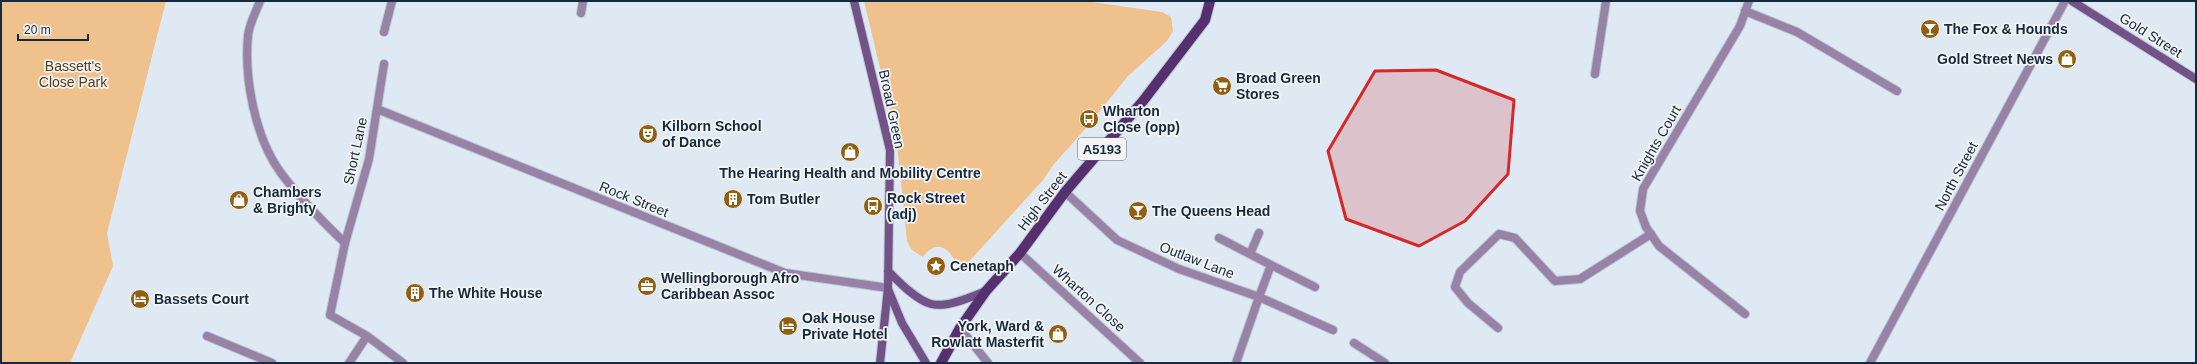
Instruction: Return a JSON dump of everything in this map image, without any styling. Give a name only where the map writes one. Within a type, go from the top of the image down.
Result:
[{"type":"main road","name":"High Street","points":[[941,363],[960,328],[986,291],[1020,253],[1066,192],[1143,101],[1200,26],[1204,20],[1210,1]]},
{"type":"street","points":[[260,1],[248,34],[248,81],[258,129],[280,172],[313,213],[345,243]]},
{"type":"street","points":[[384,32],[392,1]]},
{"type":"street","points":[[581,13],[583,1]]},
{"type":"street","name":"Broad Green","points":[[854,1],[890,150],[888,288],[880,363]]},
{"type":"street","points":[[1595,74],[1606,1]]},
{"type":"street","name":"Knights Court","points":[[1745,314],[1659,246],[1651,234],[1640,211],[1643,190],[1740,26],[1749,1]]},
{"type":"street","name":"North Street","points":[[1870,363],[2065,1]]},
{"type":"street","name":"Gold Street","points":[[2072,1],[2081,3],[2196,80]]},
{"type":"street","points":[[1746,11],[1797,32],[1897,91]]},
{"type":"street","name":"Short Lane","points":[[367,336],[330,315],[345,243],[369,159],[384,64]]},
{"type":"street","name":"Rock Street","points":[[377,110],[785,273],[888,288]]},
{"type":"street","name":"Outlaw Lane","points":[[1066,192],[1117,240],[1179,269],[1259,297],[1333,330]]},
{"type":"street","points":[[1250,254],[1258,233]]},
{"type":"street","points":[[1498,328],[1468,303],[1455,287],[1460,272],[1499,234],[1515,238],[1556,281],[1580,279],[1651,234]]},
{"type":"street","points":[[1219,238],[1315,287]]},
{"type":"street","name":"Wharton Close","points":[[1020,253],[1140,363]]},
{"type":"street","points":[[1236,363],[1271,265]]},
{"type":"street","points":[[888,271],[908,290],[931,304],[956,302],[986,291]]},
{"type":"street","name":"Broad Green","points":[[888,288],[902,323],[926,363]]},
{"type":"street","points":[[960,328],[988,363]]},
{"type":"street","points":[[207,336],[272,363]]},
{"type":"street","points":[[349,363],[367,336],[403,363]]},
{"type":"street","points":[[1354,343],[1385,363]]},
{"type":"highlighted area","points":[[1436,70],[1514,100],[1508,174],[1465,221],[1419,246],[1346,219],[1328,151],[1375,71]]},
{"type":"green space","name":"Bassett's Close Park","points":[[1,1],[166,1],[107,233],[113,266],[70,363],[1,363]]},
{"type":"green space","points":[[864,1],[1085,1],[1162,12],[1171,17],[1173,31],[1167,41],[1128,76],[1086,128],[1054,164],[1043,180],[965,266],[957,265],[947,250],[938,247],[928,251],[923,257],[912,250],[907,241],[896,135]]},
{"type":"place","name":"The Fox & Hounds","points":[[1930,29]]},
{"type":"place","name":"Gold Street News","points":[[2067,59]]},
{"type":"place","name":"Broad Green Stores","points":[[1222,86]]},
{"type":"place","name":"Wharton Close (opp)","points":[[1089,119]]},
{"type":"place","name":"Kilborn School of Dance","points":[[648,134]]},
{"type":"place","name":"The Hearing Health and Mobility Centre","points":[[850,152]]},
{"type":"place","name":"Tom Butler","points":[[733,199]]},
{"type":"place","name":"Chambers & Brighty","points":[[239,200]]},
{"type":"place","name":"Rock Street (adj)","points":[[873,206]]},
{"type":"place","name":"The Queens Head","points":[[1138,211]]},
{"type":"place","name":"Cenetaph","points":[[936,266]]},
{"type":"place","name":"Wellingborough Afro Caribbean Assoc","points":[[647,286]]},
{"type":"place","name":"The White House","points":[[415,293]]},
{"type":"place","name":"Bassets Court","points":[[140,299]]},
{"type":"place","name":"Oak House Private Hotel","points":[[788,326]]},
{"type":"place","name":"York, Ward & Rowlatt Masterfit","points":[[1058,334]]}]
